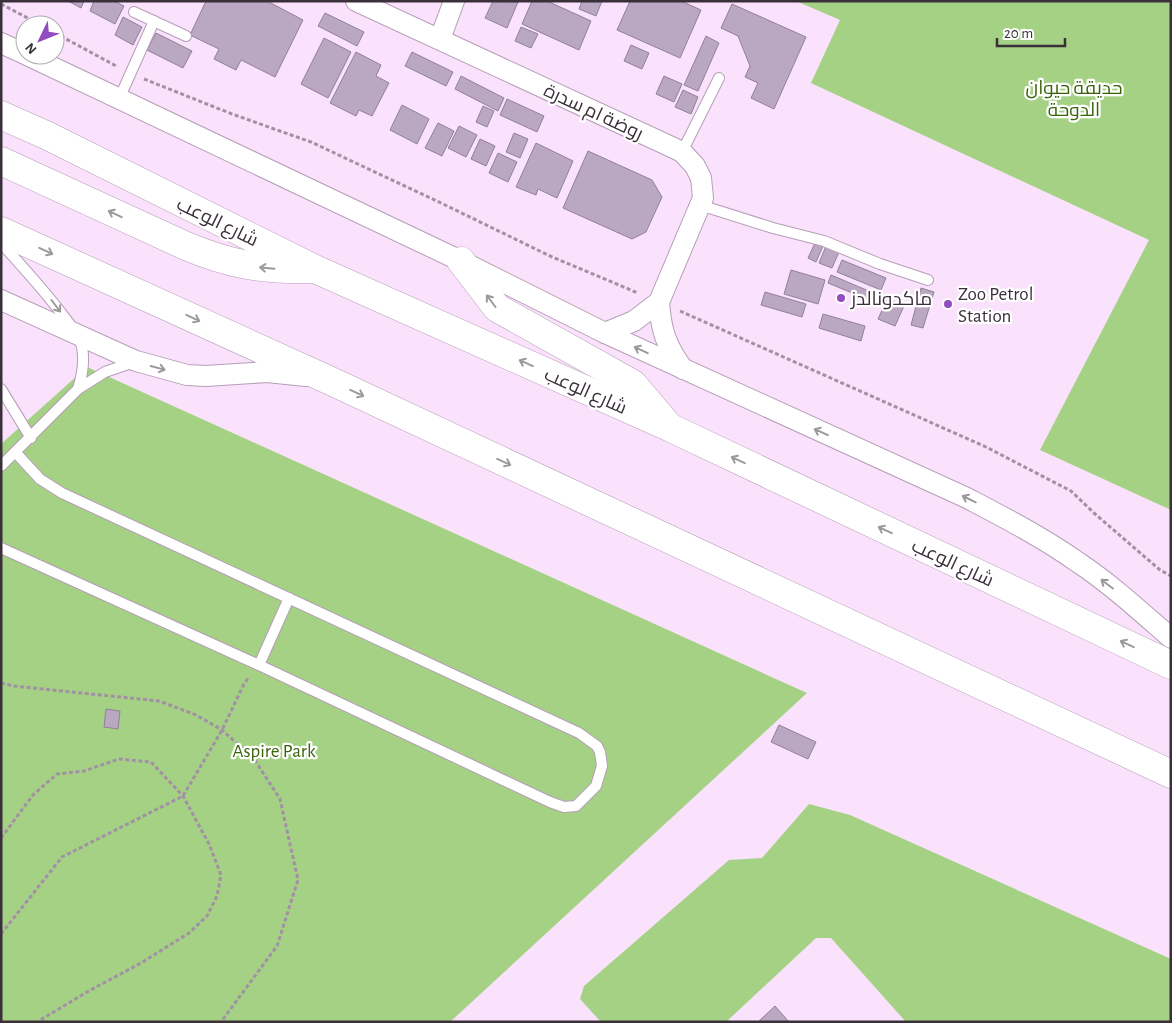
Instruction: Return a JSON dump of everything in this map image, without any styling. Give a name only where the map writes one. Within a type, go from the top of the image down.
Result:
[{"type":"main road","name":"شارع الوعب","points":[[1,115],[315,269],[671,428],[1171,665]]},
{"type":"main road","points":[[1,161],[216,259],[249,267],[282,270],[315,269]]},
{"type":"main road","points":[[1,231],[333,382],[1171,774]]},
{"type":"main road","points":[[461,261],[497,308],[633,384],[671,428]]},
{"type":"street","name":"روضة ام سدرة","points":[[356,1],[682,152],[694,166],[701,178],[703,198],[659,302],[648,313],[605,333]]},
{"type":"street","points":[[440,39],[454,1]]},
{"type":"street","points":[[1,43],[15,50]]},
{"type":"street","points":[[47,65],[461,261],[605,333],[967,498],[1024,528],[1079,562],[1131,602],[1171,638]]},
{"type":"street","points":[[1,300],[136,361],[187,375],[290,373],[333,382]]},
{"type":"street","name":"روضة ام سدرة","points":[[659,302],[664,338],[672,355],[684,370]]},
{"type":"lane","points":[[134,12],[186,36]]},
{"type":"lane","points":[[119,99],[154,20]]},
{"type":"lane","points":[[682,152],[719,78]]},
{"type":"lane","points":[[700,205],[773,228],[824,241],[880,264],[928,280]]},
{"type":"lane","points":[[1,243],[42,289],[78,335],[82,348],[83,362],[78,390]]},
{"type":"lane","points":[[1,466],[78,390],[105,372],[136,361]]},
{"type":"lane","points":[[1,389],[31,438]]},
{"type":"lane","points":[[1,548],[259,665],[550,802],[564,807],[576,806],[596,786],[602,766],[600,752],[597,746],[579,733],[51,488],[40,480],[16,453]]},
{"type":"lane","points":[[259,665],[289,598]]},
{"type":"path","points":[[1,4],[22,15]]},
{"type":"path","points":[[65,38],[131,74],[232,114],[311,142],[550,256],[659,302],[986,447],[1071,491],[1094,514],[1160,570],[1171,576]]},
{"type":"path","points":[[1,934],[62,857],[182,796],[222,730],[244,684],[259,665]]},
{"type":"path","points":[[1,682],[14,686],[159,701],[196,715],[222,730],[254,759],[280,798],[298,880],[277,946],[221,1022]]},
{"type":"path","points":[[1,838],[33,795],[57,774],[84,771],[119,759],[151,762],[182,796],[209,844],[221,875],[217,896],[207,916],[189,933],[141,963],[37,1022]]},
{"type":"green space","name":"حديقة حيوان الدوحة","points":[[796,1],[1171,1],[1171,510],[1040,450],[1149,240],[811,83],[840,20]]},
{"type":"green space","name":"Aspire Park","points":[[87,367],[807,693],[450,1022],[1,1022],[1,444]]},
{"type":"green space","points":[[809,804],[850,815],[1171,959],[1171,1022],[906,1022],[831,938],[816,938],[726,1022],[601,1022],[580,999],[584,986],[729,860],[762,858]]},
{"type":"building","points":[[68,1],[84,1],[81,8]]},
{"type":"building","points":[[94,1],[114,1],[124,6],[115,24],[90,11]]},
{"type":"building","points":[[206,1],[267,1],[303,20],[275,77],[241,60],[236,70],[214,59],[219,49],[190,35]]},
{"type":"building","points":[[493,1],[518,2],[507,28],[485,18]]},
{"type":"building","points":[[532,1],[547,1],[591,21],[579,50],[522,24]]},
{"type":"building","points":[[582,1],[602,1],[596,16],[579,9]]},
{"type":"building","points":[[630,1],[681,1],[701,10],[680,58],[617,30]]},
{"type":"building","points":[[732,4],[806,37],[774,109],[751,98],[758,83],[745,77],[750,66],[738,36],[721,28]]},
{"type":"building","points":[[325,13],[364,32],[357,46],[318,26]]},
{"type":"building","points":[[123,17],[142,27],[133,45],[115,35]]},
{"type":"building","points":[[521,27],[538,34],[531,48],[515,41]]},
{"type":"building","points":[[156,33],[192,51],[183,68],[147,50]]},
{"type":"building","points":[[706,36],[719,43],[698,91],[684,85]]},
{"type":"building","points":[[324,38],[351,52],[328,98],[301,84]]},
{"type":"building","points":[[631,45],[649,53],[642,69],[624,61]]},
{"type":"building","points":[[356,52],[381,65],[376,76],[389,83],[372,116],[359,110],[356,116],[330,103]]},
{"type":"building","points":[[412,52],[453,72],[446,86],[405,66]]},
{"type":"building","points":[[461,76],[504,98],[498,111],[455,89]]},
{"type":"building","points":[[664,76],[682,84],[674,102],[656,94]]},
{"type":"building","points":[[683,90],[698,97],[691,114],[675,107]]},
{"type":"building","points":[[507,99],[544,116],[537,132],[500,115]]},
{"type":"building","points":[[402,105],[429,119],[417,144],[390,130]]},
{"type":"building","points":[[483,106],[494,111],[487,127],[476,122]]},
{"type":"building","points":[[438,123],[454,131],[442,156],[425,148]]},
{"type":"building","points":[[459,126],[477,135],[466,157],[448,148]]},
{"type":"building","points":[[514,133],[528,139],[520,158],[506,152]]},
{"type":"building","points":[[480,139],[495,146],[486,166],[471,159]]},
{"type":"building","points":[[536,143],[573,161],[557,198],[538,189],[536,195],[516,187]]},
{"type":"building","points":[[588,151],[652,180],[662,197],[646,232],[632,239],[563,208]]},
{"type":"building","points":[[498,153],[517,162],[508,182],[489,173]]},
{"type":"building","points":[[815,243],[823,246],[816,262],[808,258]]},
{"type":"building","points":[[826,246],[839,252],[832,268],[819,263]]},
{"type":"building","points":[[842,260],[886,278],[881,290],[837,272]]},
{"type":"building","points":[[791,270],[825,280],[818,304],[784,294]]},
{"type":"building","points":[[831,275],[904,306],[895,326],[878,319],[884,306],[828,283]]},
{"type":"building","points":[[921,288],[934,292],[923,328],[911,325]]},
{"type":"building","points":[[765,292],[806,304],[802,317],[761,305]]},
{"type":"building","points":[[823,314],[865,326],[861,341],[819,328]]},
{"type":"building","points":[[106,709],[120,711],[118,729],[104,727]]},
{"type":"building","points":[[779,725],[816,742],[808,759],[771,742]]},
{"type":"building","points":[[775,1006],[789,1022],[758,1022]]},
{"type":"place","name":"ماكدونالدز","points":[[841,298]]},
{"type":"place","name":"Zoo Petrol Station","points":[[948,304]]}]
